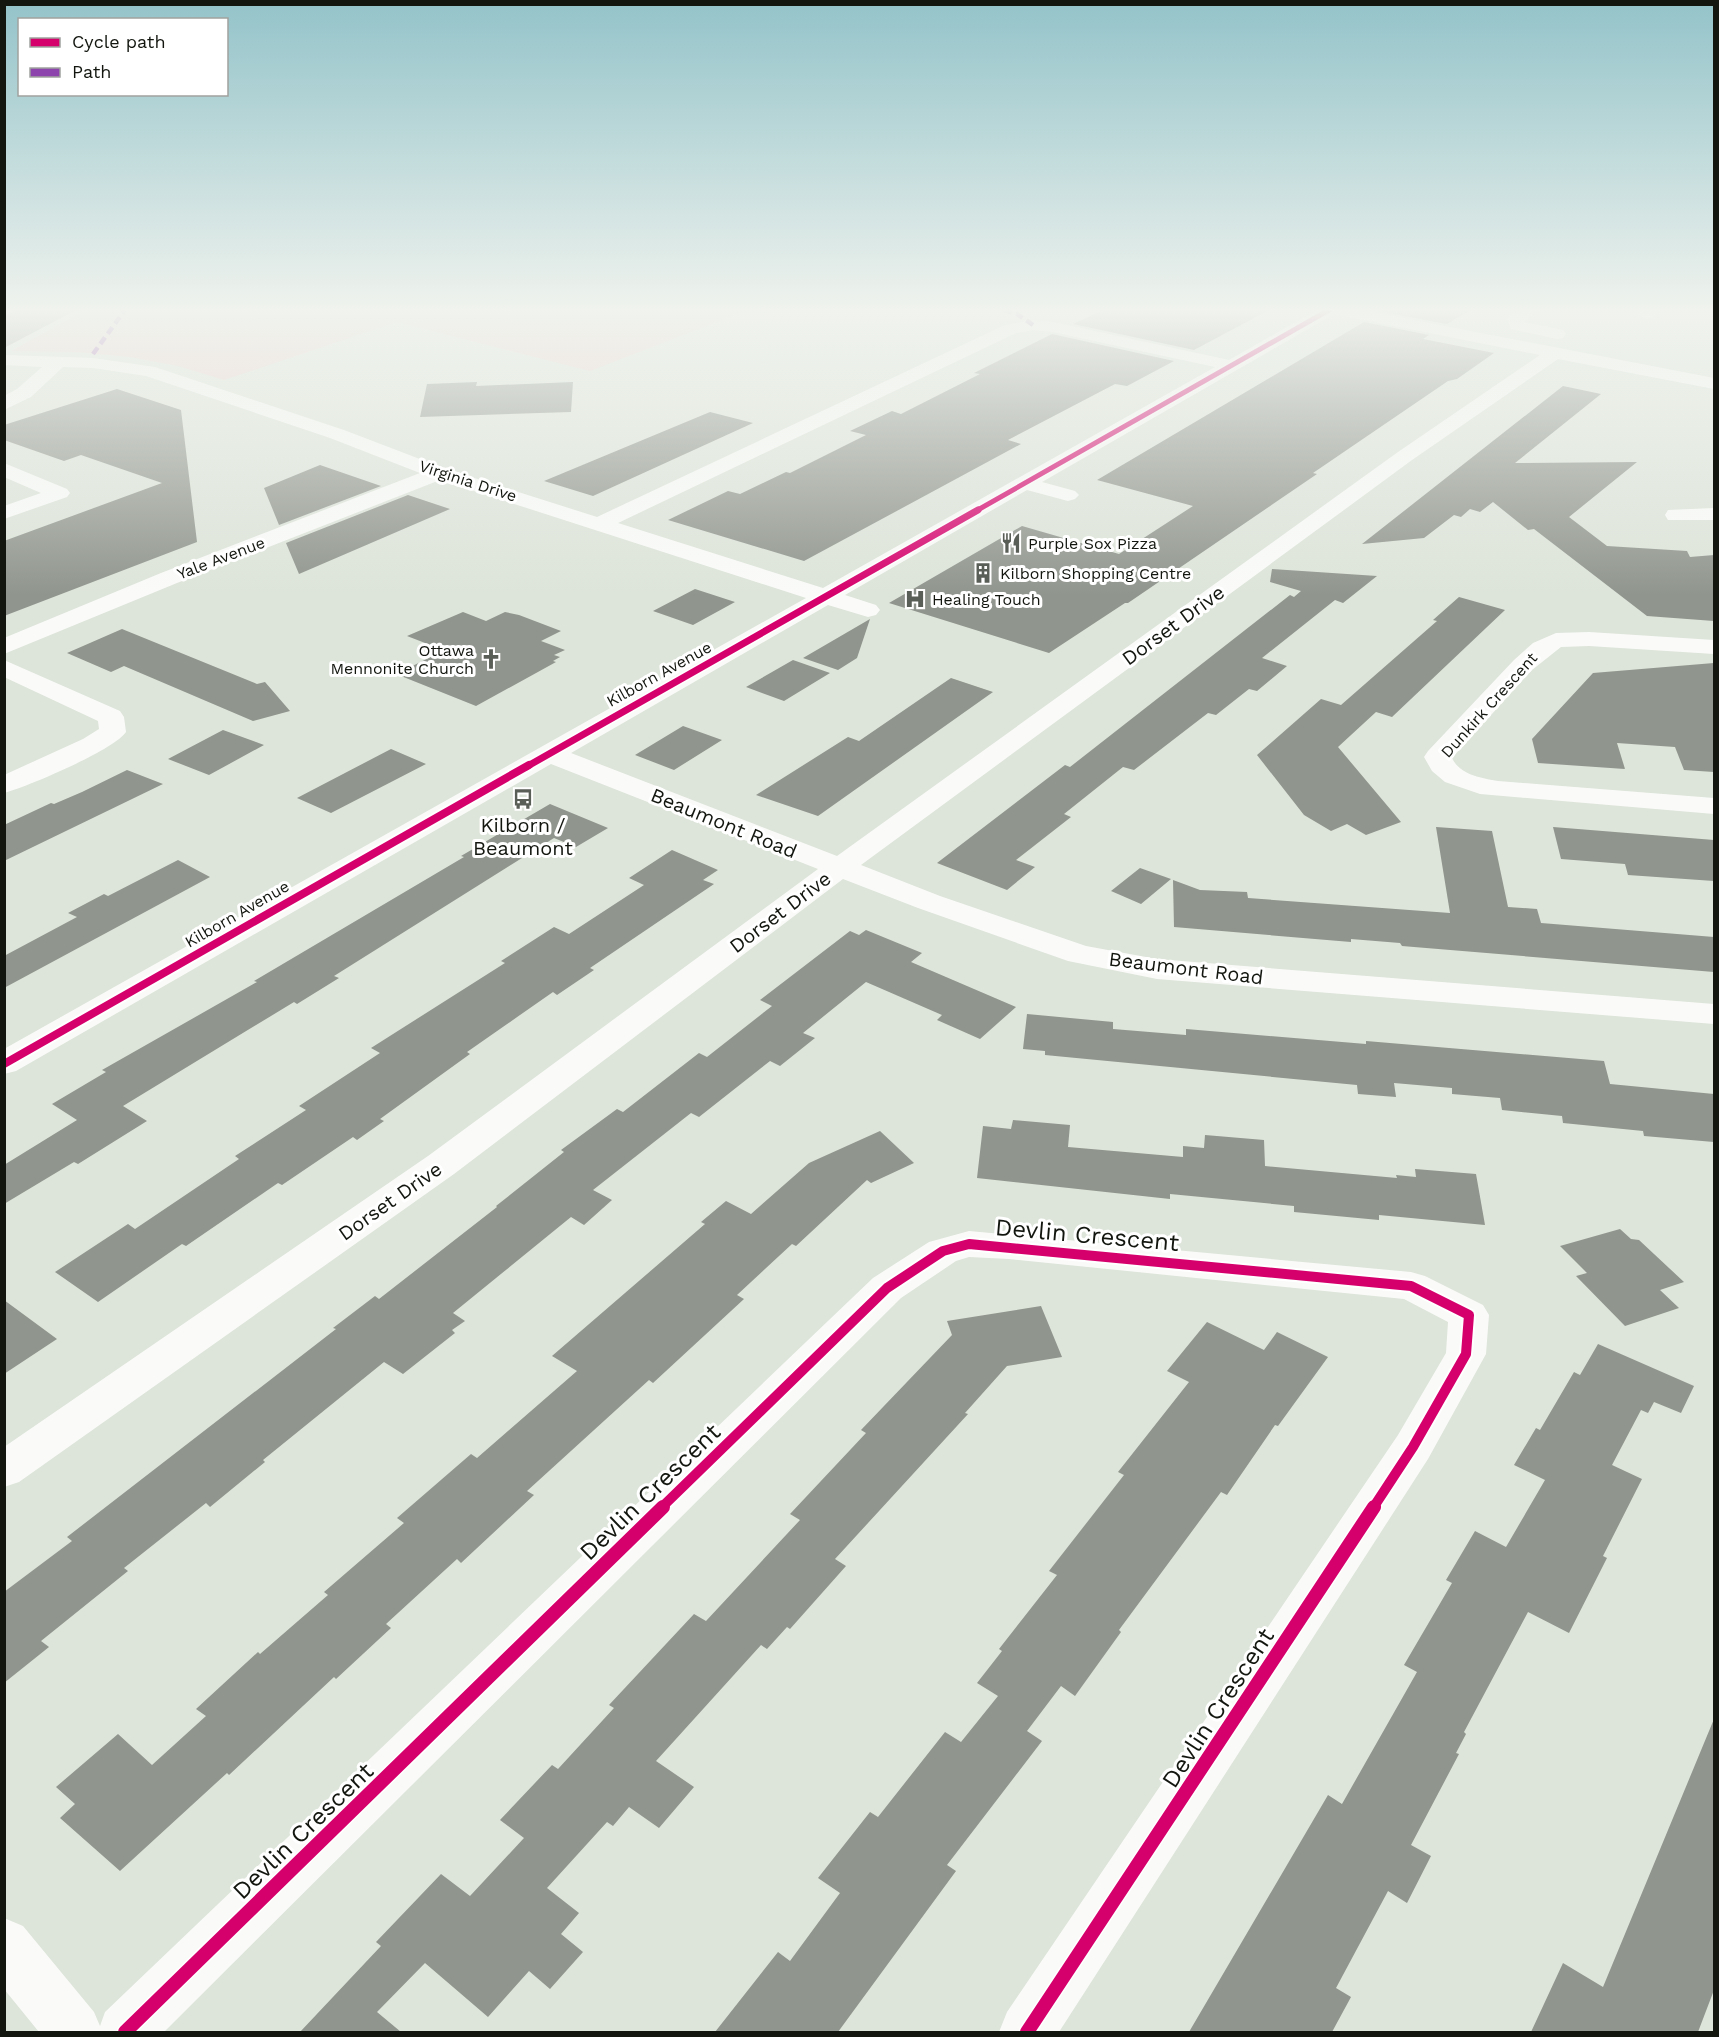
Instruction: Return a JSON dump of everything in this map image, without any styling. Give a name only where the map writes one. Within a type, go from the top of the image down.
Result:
[{"type":"street","name":"Virginia Drive","points":[[251,405],[337,434],[439,473],[868,610]]},
{"type":"street","points":[[601,523],[848,405]]},
{"type":"street","name":"Kilborn Avenue","points":[[4,1064],[1159,405]]},
{"type":"street","name":"Dorset Drive","points":[[4,1470],[441,1165],[839,868],[1404,456],[1478,405]]},
{"type":"street","points":[[4,469],[60,493],[4,513]]},
{"type":"street","name":"Yale Avenue","points":[[4,647],[169,578],[439,473]]},
{"type":"street","points":[[1023,483],[1068,495]]},
{"type":"street","points":[[1676,515],[1714,514]]},
{"type":"street","name":"Dunkirk Crescent","points":[[1714,647],[1589,639],[1556,640],[1542,648],[1523,665],[1438,757],[1442,768],[1455,777],[1498,789],[1714,806]]},
{"type":"street","points":[[4,667],[111,717],[113,732],[92,745],[4,785]]},
{"type":"street","name":"Beaumont Road","points":[[548,753],[839,868],[1079,954],[1157,969],[1714,1014]]},
{"type":"street","name":"Devlin Crescent","points":[[124,2032],[887,1288],[943,1251],[969,1244],[1009,1246],[1411,1286],[1469,1315],[1466,1354],[1413,1447],[1028,2032]]},
{"type":"street","points":[[4,1945],[74,2032]]},
{"type":"building","points":[[67,405],[166,405],[181,410],[197,542],[4,616],[4,541],[162,483],[81,455],[64,461],[4,440],[4,425]]},
{"type":"building","points":[[423,405],[571,405],[571,412],[420,417]]},
{"type":"building","points":[[919,405],[1075,405],[1008,440],[1021,444],[804,561],[668,520],[728,491],[740,494],[786,472],[790,473],[866,435],[850,431],[892,411],[901,414]]},
{"type":"building","points":[[1224,405],[1413,405],[1313,473],[1317,474],[1128,603],[1049,653],[889,603],[1022,526],[1119,554],[1193,506],[1097,480]]},
{"type":"building","points":[[1539,405],[1587,405],[1515,463],[1637,462],[1569,517],[1607,546],[1687,551],[1690,557],[1714,555],[1714,621],[1647,616],[1534,529],[1528,530],[1493,502],[1480,512],[1470,509],[1461,517],[1454,515],[1424,538],[1362,544]]},
{"type":"building","points":[[710,412],[753,423],[593,496],[544,481]]},
{"type":"building","points":[[320,465],[381,486],[279,525],[264,488]]},
{"type":"building","points":[[408,495],[450,509],[299,574],[286,543]]},
{"type":"building","points":[[1272,569],[1377,576],[1343,603],[1335,600],[1262,658],[1287,666],[1257,691],[1249,689],[1216,715],[1208,713],[1134,770],[1123,767],[1064,814],[1071,817],[1016,860],[1035,867],[1007,890],[937,863],[1065,765],[1070,767],[1290,595],[1294,597],[1301,591],[1270,582]]},
{"type":"building","points":[[695,589],[735,602],[693,625],[653,611]]},
{"type":"building","points":[[1459,597],[1505,610],[1392,717],[1376,712],[1338,747],[1401,822],[1366,835],[1347,824],[1331,831],[1304,815],[1257,755],[1321,699],[1341,705],[1437,621],[1433,620]]},
{"type":"building","name":"Ottawa Mennonite Church","points":[[463,612],[486,621],[505,612],[519,615],[561,631],[541,641],[565,650],[554,655],[560,657],[553,661],[556,662],[476,706],[396,674],[437,654],[431,652],[438,648],[407,636]]},
{"type":"building","points":[[870,619],[857,658],[838,670],[803,658]]},
{"type":"building","points":[[122,629],[257,684],[265,682],[290,711],[253,721],[124,666],[111,672],[67,653]]},
{"type":"building","points":[[793,660],[830,673],[784,701],[746,687]]},
{"type":"building","points":[[1714,663],[1714,772],[1684,770],[1675,747],[1617,743],[1625,769],[1538,763],[1532,739],[1593,673]]},
{"type":"building","points":[[951,678],[993,692],[818,816],[756,795],[848,737],[859,741]]},
{"type":"building","points":[[683,726],[722,740],[674,770],[635,755]]},
{"type":"building","points":[[223,730],[264,745],[209,775],[168,759]]},
{"type":"building","points":[[391,749],[426,764],[331,813],[297,798]]},
{"type":"building","points":[[127,770],[163,784],[4,861],[4,825]]},
{"type":"building","points":[[550,804],[608,828],[576,847],[554,838],[334,976],[339,978],[297,1004],[294,1002],[123,1106],[147,1121],[78,1164],[74,1162],[4,1204],[4,1165],[77,1120],[52,1104],[106,1072],[102,1070],[257,982],[254,981]]},
{"type":"building","points":[[1436,827],[1492,831],[1508,907],[1537,909],[1541,923],[1714,937],[1714,972],[1402,946],[1400,943],[1351,939],[1351,942],[1174,927],[1173,880],[1200,890],[1247,892],[1248,898],[1450,913]]},
{"type":"building","points":[[1553,827],[1714,840],[1714,881],[1628,875],[1625,864],[1561,859]]},
{"type":"building","points":[[672,850],[718,870],[703,880],[714,884],[590,968],[594,970],[557,995],[553,992],[467,1052],[470,1054],[380,1119],[384,1121],[357,1140],[353,1137],[282,1185],[278,1183],[186,1246],[182,1244],[98,1302],[55,1272],[128,1224],[135,1229],[239,1159],[235,1156],[306,1110],[299,1106],[380,1053],[371,1048],[505,963],[501,961],[554,927],[569,934],[644,885],[629,878]]},
{"type":"building","points":[[178,860],[210,877],[4,988],[4,956],[77,917],[68,913],[104,894],[108,896]]},
{"type":"building","points":[[1140,868],[1171,879],[1141,904],[1111,891]]},
{"type":"building","points":[[866,930],[922,953],[911,962],[1016,1007],[980,1039],[937,1020],[942,1015],[866,982],[803,1033],[815,1038],[780,1066],[770,1061],[699,1117],[691,1113],[593,1190],[612,1200],[584,1225],[571,1217],[453,1313],[465,1321],[452,1330],[455,1333],[403,1374],[384,1362],[263,1460],[265,1462],[210,1507],[206,1503],[124,1568],[128,1571],[41,1641],[49,1647],[4,1683],[4,1592],[72,1541],[67,1537],[336,1329],[333,1328],[375,1296],[379,1299],[497,1207],[564,1152],[561,1150],[617,1109],[623,1112],[699,1053],[707,1057],[772,1006],[760,1000],[850,931],[859,935]]},
{"type":"building","points":[[1027,1014],[1113,1022],[1113,1029],[1186,1035],[1186,1029],[1604,1061],[1610,1084],[1714,1094],[1714,1142],[1644,1136],[1643,1131],[1563,1123],[1562,1116],[1502,1110],[1500,1098],[1452,1094],[1452,1088],[1394,1083],[1396,1097],[1358,1094],[1357,1085],[1045,1055],[1045,1051],[1023,1049]]},
{"type":"building","points":[[1013,1120],[1070,1125],[1068,1147],[1183,1157],[1183,1146],[1204,1148],[1205,1135],[1264,1140],[1265,1166],[1397,1178],[1396,1175],[1416,1177],[1415,1169],[1476,1174],[1485,1225],[1379,1215],[1379,1220],[1294,1212],[1294,1206],[1170,1194],[1170,1199],[977,1178],[983,1126],[1011,1129]]},
{"type":"building","points":[[880,1131],[914,1163],[871,1183],[867,1180],[796,1246],[792,1244],[737,1295],[744,1299],[653,1383],[649,1380],[527,1491],[534,1495],[461,1563],[457,1559],[386,1624],[391,1628],[336,1679],[334,1677],[229,1775],[227,1773],[120,1871],[60,1818],[75,1804],[56,1787],[118,1734],[152,1765],[206,1716],[196,1709],[258,1652],[260,1654],[328,1595],[324,1592],[404,1523],[397,1518],[471,1454],[477,1458],[577,1371],[552,1356],[705,1224],[701,1222],[726,1201],[751,1214],[809,1163]]},
{"type":"building","points":[[1620,1229],[1631,1239],[1639,1240],[1684,1282],[1660,1290],[1679,1308],[1625,1326],[1576,1276],[1587,1273],[1560,1246]]},
{"type":"building","points":[[4,1300],[57,1339],[4,1374]]},
{"type":"building","points":[[1041,1306],[1062,1357],[1007,1366],[965,1413],[968,1414],[835,1559],[846,1566],[790,1629],[787,1627],[767,1649],[761,1645],[656,1761],[694,1787],[659,1828],[629,1807],[613,1826],[607,1822],[547,1888],[579,1913],[561,1934],[583,1952],[550,1989],[529,1971],[488,2017],[425,1963],[377,2012],[401,2032],[300,2032],[381,1946],[376,1942],[441,1874],[470,1896],[524,1838],[500,1820],[552,1765],[558,1769],[614,1708],[609,1705],[694,1614],[706,1621],[800,1520],[790,1514],[866,1433],[861,1430],[952,1335],[947,1321]]},
{"type":"building","points":[[1207,1322],[1264,1350],[1277,1332],[1328,1357],[1278,1426],[1275,1425],[1227,1495],[1221,1492],[1119,1630],[1121,1632],[1075,1696],[1061,1686],[1027,1731],[1042,1741],[947,1865],[956,1871],[838,2032],[715,2032],[778,1952],[790,1961],[840,1893],[818,1878],[870,1812],[878,1817],[945,1732],[961,1742],[998,1696],[977,1683],[1002,1651],[999,1649],[1057,1575],[1049,1571],[1124,1475],[1118,1472],[1189,1382],[1167,1371]]},
{"type":"building","points":[[1598,1344],[1694,1386],[1681,1413],[1654,1402],[1648,1413],[1641,1410],[1612,1465],[1642,1479],[1603,1556],[1607,1558],[1569,1633],[1528,1612],[1464,1732],[1466,1734],[1456,1753],[1459,1754],[1411,1845],[1431,1856],[1407,1903],[1388,1891],[1336,1988],[1351,1997],[1332,2032],[1189,2032],[1328,1795],[1342,1804],[1417,1672],[1404,1665],[1452,1583],[1446,1580],[1475,1531],[1506,1547],[1545,1480],[1514,1465],[1536,1428],[1540,1430],[1574,1372],[1580,1375]]},
{"type":"building","points":[[1714,1719],[1714,1990],[1698,2032],[1531,2032],[1563,1963],[1603,1987]]},
{"type":"cycle path","points":[[4,1064],[1162,405]]},
{"type":"cycle path","points":[[125,2032],[887,1288],[943,1251],[969,1244],[1009,1246],[1411,1286],[1469,1315],[1466,1354],[1413,1447],[1027,2032]]},
{"type":"place","name":"Purple Sox Pizza","points":[[1011,543]]},
{"type":"place","name":"Kilborn Shopping Centre","points":[[983,573]]},
{"type":"place","name":"Healing Touch","points":[[915,599]]},
{"type":"place","name":"Ottawa Mennonite Church","points":[[491,659]]},
{"type":"place","name":"Kilborn / Beaumont","points":[[523,799]]}]
